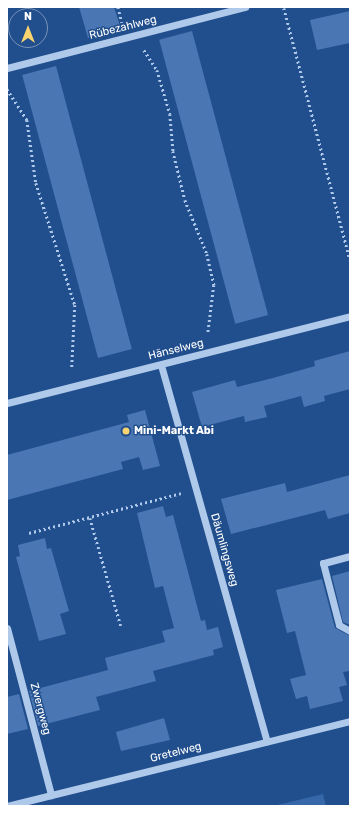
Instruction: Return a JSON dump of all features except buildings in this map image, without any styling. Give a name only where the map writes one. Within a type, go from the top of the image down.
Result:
[{"type":"street","name":"Rübezahlweg","points":[[7,68],[245,7]]},
{"type":"street","name":"Hänselweg","points":[[7,404],[350,316]]},
{"type":"street","name":"Däumlingsweg","points":[[161,365],[267,741]]},
{"type":"street","points":[[350,556],[323,563],[339,625],[350,631]]},
{"type":"street","name":"Zwergweg","points":[[7,628],[51,795]]},
{"type":"street","name":"Gretelweg","points":[[7,806],[350,721]]},
{"type":"path","points":[[284,8],[350,260]]},
{"type":"path","points":[[149,57],[158,70],[170,114],[173,151],[185,200],[208,260],[214,286],[208,332]]},
{"type":"path","points":[[7,89],[27,120],[36,182],[75,305],[72,367]]},
{"type":"path","points":[[29,533],[195,489]]},
{"type":"path","points":[[90,518],[121,626]]},
{"type":"shaded area","points":[[323,794],[326,806],[273,806]]},
{"type":"place","name":"Mini-Markt Abi","points":[[126,431]]}]
